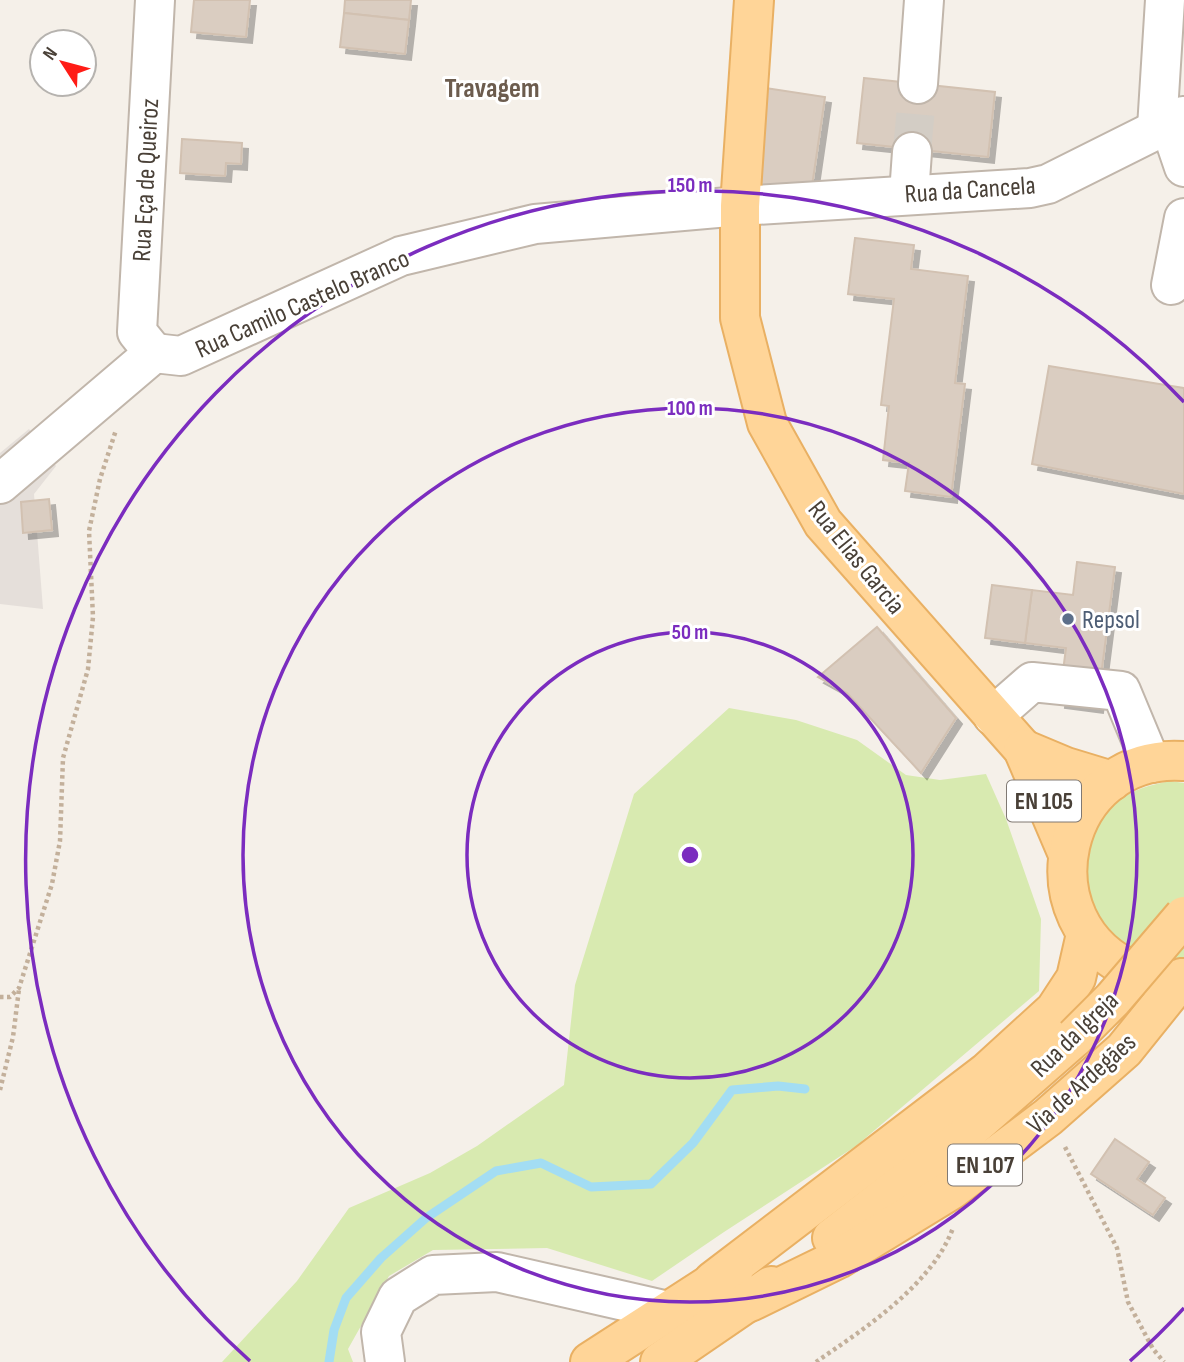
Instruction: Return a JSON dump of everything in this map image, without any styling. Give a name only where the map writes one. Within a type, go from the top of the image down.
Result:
[{"type":"main road","name":"Rua Elias Garcia","points":[[754,0],[740,206],[740,318],[766,423],[823,523],[1023,749],[1067,852]]},
{"type":"main road","name":"Rua Elias Garcia","points":[[1023,749],[1112,781]]},
{"type":"main road","name":"EN 105","points":[[1167,762],[1130,769],[1091,800],[1076,825],[1067,852],[1067,881],[1073,909],[1086,934],[1109,957],[1137,973],[1169,979],[1183,978]]},
{"type":"main road","name":"Rua da Igreja","points":[[954,1143],[1075,1037],[1113,999],[1184,916]]},
{"type":"main road","name":"EN 107","points":[[590,1362],[712,1281],[987,1072],[1055,1010],[1076,978],[1086,934]]},
{"type":"main road","name":"Via de Ardegães","points":[[750,1303],[838,1259],[962,1182],[1048,1117],[1124,1050],[1183,978]]},
{"type":"main road","name":"EN 107","points":[[712,1281],[954,1143]]},
{"type":"main road","name":"Via de Ardegães","points":[[660,1362],[750,1303],[954,1143]]},
{"type":"street","name":"Rua Eça de Queiroz","points":[[154,353],[137,332],[155,0]]},
{"type":"street","points":[[918,84],[924,0]]},
{"type":"street","points":[[1165,0],[1170,122],[1184,167]]},
{"type":"street","name":"Rua da Cancela","points":[[740,206],[1030,188],[1048,184],[1170,122]]},
{"type":"street","points":[[909,194],[912,152]]},
{"type":"street","name":"Rua Camilo Castelo Branco","points":[[154,353],[181,356],[401,256],[535,224],[740,206]]},
{"type":"street","points":[[1171,285],[1184,218]]},
{"type":"street","points":[[0,484],[154,353]]},
{"type":"street","points":[[993,716],[1032,682],[1121,691],[1167,762]]},
{"type":"street","points":[[385,1362],[380,1332],[398,1297],[433,1275],[497,1272],[668,1311]]},
{"type":"path","points":[[0,1090],[13,1037],[19,988],[52,884],[60,841],[63,758],[88,668],[93,617],[89,531],[100,479],[120,421]]},
{"type":"path","points":[[0,997],[10,997],[19,988]]},
{"type":"path","points":[[1064,1146],[1117,1248],[1128,1302],[1153,1349],[1164,1362]]},
{"type":"path","points":[[816,1362],[871,1323],[934,1264],[948,1243],[954,1225]]},
{"type":"shaded area","points":[[29,429],[56,466],[34,494],[43,609],[0,604],[0,453]]},
{"type":"green space","points":[[729,708],[796,720],[857,740],[906,775],[940,780],[986,774],[1006,819],[1041,919],[1039,991],[856,1146],[652,1281],[547,1248],[433,1250],[389,1276],[348,1349],[353,1362],[222,1362],[297,1281],[349,1208],[430,1173],[477,1146],[564,1085],[575,985],[634,794]]},
{"type":"green space","points":[[1170,781],[1184,783],[1184,958],[1144,954],[1115,936],[1101,919],[1087,880],[1091,839],[1101,820],[1116,803],[1129,794]]},
{"type":"building","points":[[194,0],[250,0],[246,37],[191,32]]},
{"type":"building","points":[[345,0],[411,0],[409,20],[344,13]]},
{"type":"building","points":[[344,13],[409,20],[405,54],[340,47]]},
{"type":"building","points":[[864,78],[995,92],[988,157],[857,143]]},
{"type":"building","points":[[759,87],[825,97],[811,193],[751,197]]},
{"type":"building","points":[[182,139],[242,143],[241,164],[226,163],[225,176],[180,173]]},
{"type":"building","points":[[855,238],[914,245],[911,269],[968,276],[955,383],[965,384],[951,497],[905,491],[909,463],[883,460],[889,406],[881,405],[894,299],[848,294]]},
{"type":"building","points":[[1049,366],[1184,388],[1184,494],[1032,464]]},
{"type":"building","points":[[49,499],[52,530],[23,533],[21,502]]},
{"type":"building","name":"Repsol","points":[[1077,562],[1115,567],[1097,707],[1059,702],[1066,648],[1025,643],[1032,590],[1073,595]]},
{"type":"building","points":[[992,585],[1032,590],[1025,643],[985,638]]},
{"type":"building","points":[[877,627],[956,718],[921,773],[847,693],[818,677]]},
{"type":"building","points":[[1115,1139],[1149,1162],[1137,1179],[1165,1198],[1153,1215],[1091,1174]]},
{"type":"waterway","points":[[329,1362],[334,1330],[346,1298],[381,1258],[426,1218],[496,1171],[541,1163],[591,1187],[651,1184],[693,1143],[732,1090],[778,1086],[805,1089]]},
{"type":"tunnel","points":[[912,152],[918,84]]},
{"type":"place","name":"Repsol","points":[[1068,619]]},
{"type":"district","name":"Travagem","points":[[492,87]]}]
